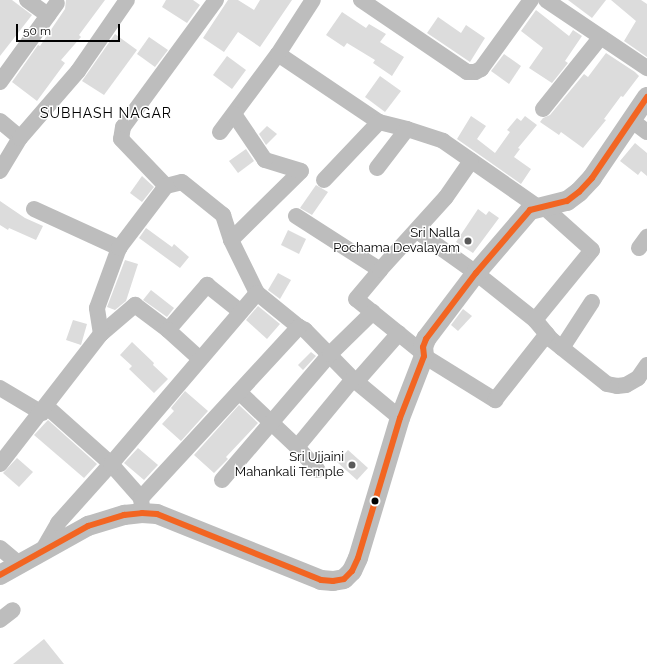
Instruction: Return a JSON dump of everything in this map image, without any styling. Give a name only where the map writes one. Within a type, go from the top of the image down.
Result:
[{"type":"street","points":[[0,82],[53,9],[27,0]]},
{"type":"street","points":[[0,171],[20,138],[78,71],[127,0]]},
{"type":"street","points":[[166,186],[120,139],[123,127],[216,0]]},
{"type":"street","points":[[220,132],[278,54],[313,0]]},
{"type":"street","points":[[361,0],[467,72],[475,72],[481,69],[531,0]]},
{"type":"street","points":[[546,0],[600,38],[647,68]]},
{"type":"street","points":[[544,109],[600,38]]},
{"type":"street","points":[[278,54],[379,122],[407,129],[443,141],[540,207],[592,250],[535,320]]},
{"type":"street","points":[[0,388],[44,409],[111,464],[142,505],[157,514],[321,580],[333,581],[344,579],[352,571],[358,558],[400,418],[424,355],[426,339],[476,273],[530,210],[567,201],[592,178],[647,96]]},
{"type":"street","points":[[231,240],[301,171],[265,160],[234,114]]},
{"type":"street","points":[[631,120],[647,132]]},
{"type":"street","points":[[0,121],[20,138]]},
{"type":"street","points":[[324,180],[379,122]]},
{"type":"street","points":[[377,168],[407,129]]},
{"type":"street","points":[[471,161],[446,197],[356,299],[424,355],[494,400],[547,334]]},
{"type":"street","points":[[101,334],[96,308],[119,248],[166,186],[182,182],[223,215],[231,240],[257,293],[299,328],[305,330],[355,381],[400,418]]},
{"type":"street","points":[[34,209],[119,248]]},
{"type":"street","points":[[296,216],[380,270]]},
{"type":"street","points":[[417,231],[476,273],[535,320],[562,348],[607,384],[617,386],[626,384],[638,378],[647,366]]},
{"type":"street","points":[[168,330],[207,285],[241,312]]},
{"type":"street","points":[[41,553],[58,523],[111,464],[257,293]]},
{"type":"street","points":[[562,348],[592,302]]},
{"type":"street","points":[[0,464],[6,446],[44,409],[101,334],[135,305],[168,330],[200,359]]},
{"type":"street","points":[[222,480],[330,354],[373,312]]},
{"type":"street","points":[[0,575],[88,526],[124,515],[142,505],[239,392],[299,328]]},
{"type":"street","points":[[297,447],[399,333]]},
{"type":"street","points":[[239,392],[297,447],[318,470]]},
{"type":"street","points":[[0,548],[20,565]]},
{"type":"street","points":[[0,620],[12,610]]},
{"type":"building","points":[[0,0],[12,0],[32,15],[0,56]]},
{"type":"building","points":[[66,0],[105,0],[79,35],[81,37],[61,60],[65,63],[37,101],[12,82],[38,45],[40,46],[65,9]]},
{"type":"building","points":[[166,0],[193,0],[200,5],[187,23],[162,7]]},
{"type":"building","points":[[228,0],[238,0],[254,10],[260,0],[292,0],[260,47],[238,32],[224,52],[203,38]]},
{"type":"building","points":[[568,0],[606,0],[592,18]]},
{"type":"building","points":[[611,0],[641,0],[647,4],[647,57],[624,41],[636,21]]},
{"type":"building","points":[[536,10],[569,36],[573,30],[582,36],[565,61],[568,63],[552,83],[529,68],[543,48],[521,31]]},
{"type":"building","points":[[342,12],[366,28],[369,24],[386,34],[380,42],[404,57],[392,76],[373,63],[375,60],[347,43],[344,47],[326,35]]},
{"type":"building","points":[[438,17],[461,33],[466,25],[485,38],[470,62],[427,33]]},
{"type":"building","points":[[115,34],[137,50],[104,95],[82,81]]},
{"type":"building","points":[[149,37],[168,50],[155,67],[137,54]]},
{"type":"building","points":[[606,53],[639,76],[623,97],[621,96],[604,119],[606,120],[583,148],[561,132],[559,135],[540,122],[543,118],[550,115],[584,74],[588,77]]},
{"type":"building","points":[[504,54],[521,66],[509,84],[491,71]]},
{"type":"building","points":[[227,56],[246,70],[232,89],[213,75]]},
{"type":"building","points":[[380,76],[401,91],[385,112],[365,97]]},
{"type":"building","points":[[471,116],[486,126],[477,139],[495,153],[510,132],[507,130],[517,118],[521,121],[525,116],[537,125],[518,148],[520,149],[514,157],[531,169],[521,184],[457,139]]},
{"type":"building","points":[[267,126],[277,134],[266,145],[259,134]]},
{"type":"building","points":[[635,143],[647,153],[647,176],[641,171],[638,175],[620,161]]},
{"type":"building","points":[[246,149],[254,161],[238,173],[229,161]]},
{"type":"building","points":[[142,176],[154,187],[142,202],[130,193]]},
{"type":"building","points":[[316,185],[328,192],[312,215],[300,208]]},
{"type":"building","points":[[0,201],[25,218],[43,226],[36,240],[9,228],[8,230],[0,225]]},
{"type":"building","points":[[478,209],[486,215],[489,211],[499,218],[473,253],[456,242]]},
{"type":"building","points":[[146,228],[172,247],[174,244],[189,257],[180,268],[139,238]]},
{"type":"building","points":[[288,230],[306,239],[299,254],[281,245]]},
{"type":"building","points":[[125,260],[138,264],[126,301],[115,310],[107,307]]},
{"type":"building","points":[[278,273],[291,280],[280,299],[268,290]]},
{"type":"building","points":[[151,290],[174,308],[167,317],[143,300]]},
{"type":"building","points":[[258,306],[280,324],[267,339],[246,320]]},
{"type":"building","points":[[463,309],[472,316],[458,331],[451,325]]},
{"type":"building","points":[[73,320],[87,324],[81,345],[66,340]]},
{"type":"building","points":[[132,342],[168,379],[154,393],[129,369],[132,366],[120,355]]},
{"type":"building","points":[[311,352],[316,356],[303,370],[298,365]]},
{"type":"building","points":[[185,391],[208,411],[181,441],[162,424],[174,411],[171,408]]},
{"type":"building","points":[[239,405],[258,423],[226,457],[228,459],[214,473],[194,455]]},
{"type":"building","points":[[48,420],[97,464],[84,478],[34,435]]},
{"type":"building","points":[[138,448],[158,465],[144,480],[124,463]]},
{"type":"building","name":"Sri Ujjaini Mahankali Temple","points":[[348,450],[368,468],[357,480],[337,462]]},
{"type":"building","points":[[17,458],[33,472],[19,487],[3,473]]},
{"type":"building","points":[[44,639],[64,664],[13,664]]},
{"type":"transit line","points":[[0,575],[88,526],[124,515],[142,513],[157,514],[321,580],[333,581],[344,579],[352,571],[358,558],[400,418],[424,356],[423,347],[426,339],[476,273],[530,210],[567,201],[579,192],[592,178],[647,97]]},
{"type":"place","name":"Sri Nalla Pochama Devalayam","points":[[468,241]]},
{"type":"place","name":"Sri Ujjaini Mahankali Temple","points":[[352,465]]},
{"type":"district","name":"SUBHASH NAGAR","points":[[106,113]]}]
